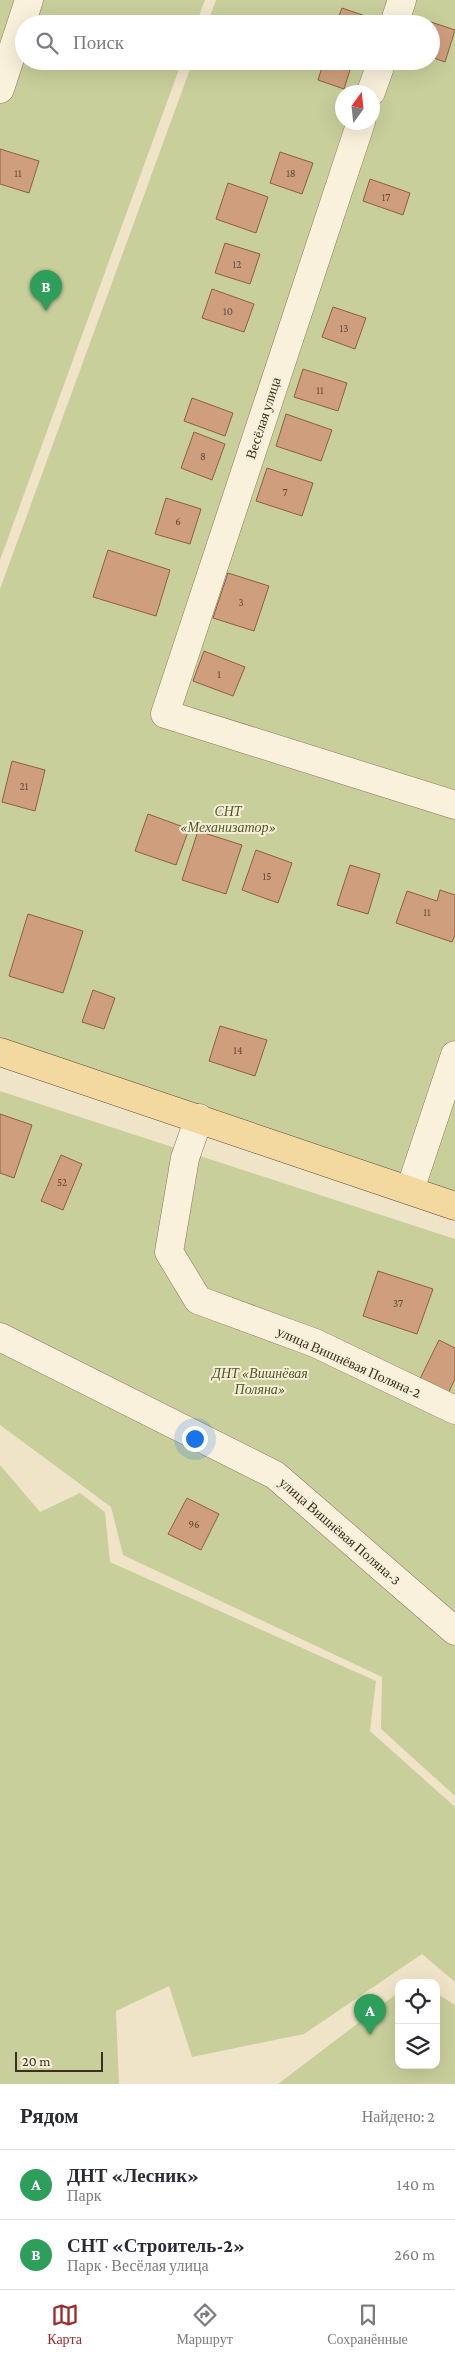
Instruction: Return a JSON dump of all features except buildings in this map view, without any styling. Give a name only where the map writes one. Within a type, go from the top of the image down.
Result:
[{"type":"main road","points":[[0,1052],[455,1206]]},
{"type":"street","points":[[24,15],[29,0]]},
{"type":"street","points":[[397,15],[402,0]]},
{"type":"street","points":[[0,89],[15,43]]},
{"type":"street","points":[[373,85],[379,70]]},
{"type":"street","name":"Весёлая улица","points":[[358,130],[165,714],[455,805]]},
{"type":"street","points":[[410,1190],[455,1055]]},
{"type":"street","name":"улица Вишнёвая Поляна-2","points":[[199,1118],[185,1158],[169,1252],[198,1300],[314,1343],[455,1410]]},
{"type":"street","name":"улица Вишнёвая Поляна-3","points":[[0,1337],[275,1475],[455,1631]]},
{"type":"green space","points":[[0,0],[205,0],[199,15],[15,15],[15,70],[179,70],[0,560]]},
{"type":"green space","name":"СНТ «Механизатор»","points":[[216,0],[455,0],[455,1209],[0,1050],[0,589],[190,70],[440,70],[440,15],[210,15]]},
{"type":"green space","name":"ДНТ «Вишнёвая Поляна»","points":[[0,1091],[455,1239],[455,1796],[381,1729],[382,1677],[123,1555],[111,1507],[0,1425]]},
{"type":"green space","points":[[0,1465],[40,1512],[80,1493],[105,1512],[110,1562],[376,1681],[370,1731],[455,1807],[455,1982],[422,1954],[304,2034],[192,2057],[169,1986],[116,2011],[119,2084],[0,2084]]},
{"type":"green space","points":[[395,1995],[395,2069],[440,2069],[440,1996],[455,2005],[455,2084],[278,2084]]},
{"type":"place","name":"СНТ «Строитель-2»","points":[[46,311]]},
{"type":"place","name":"ДНТ «Лесник»","points":[[370,2035]]}]
